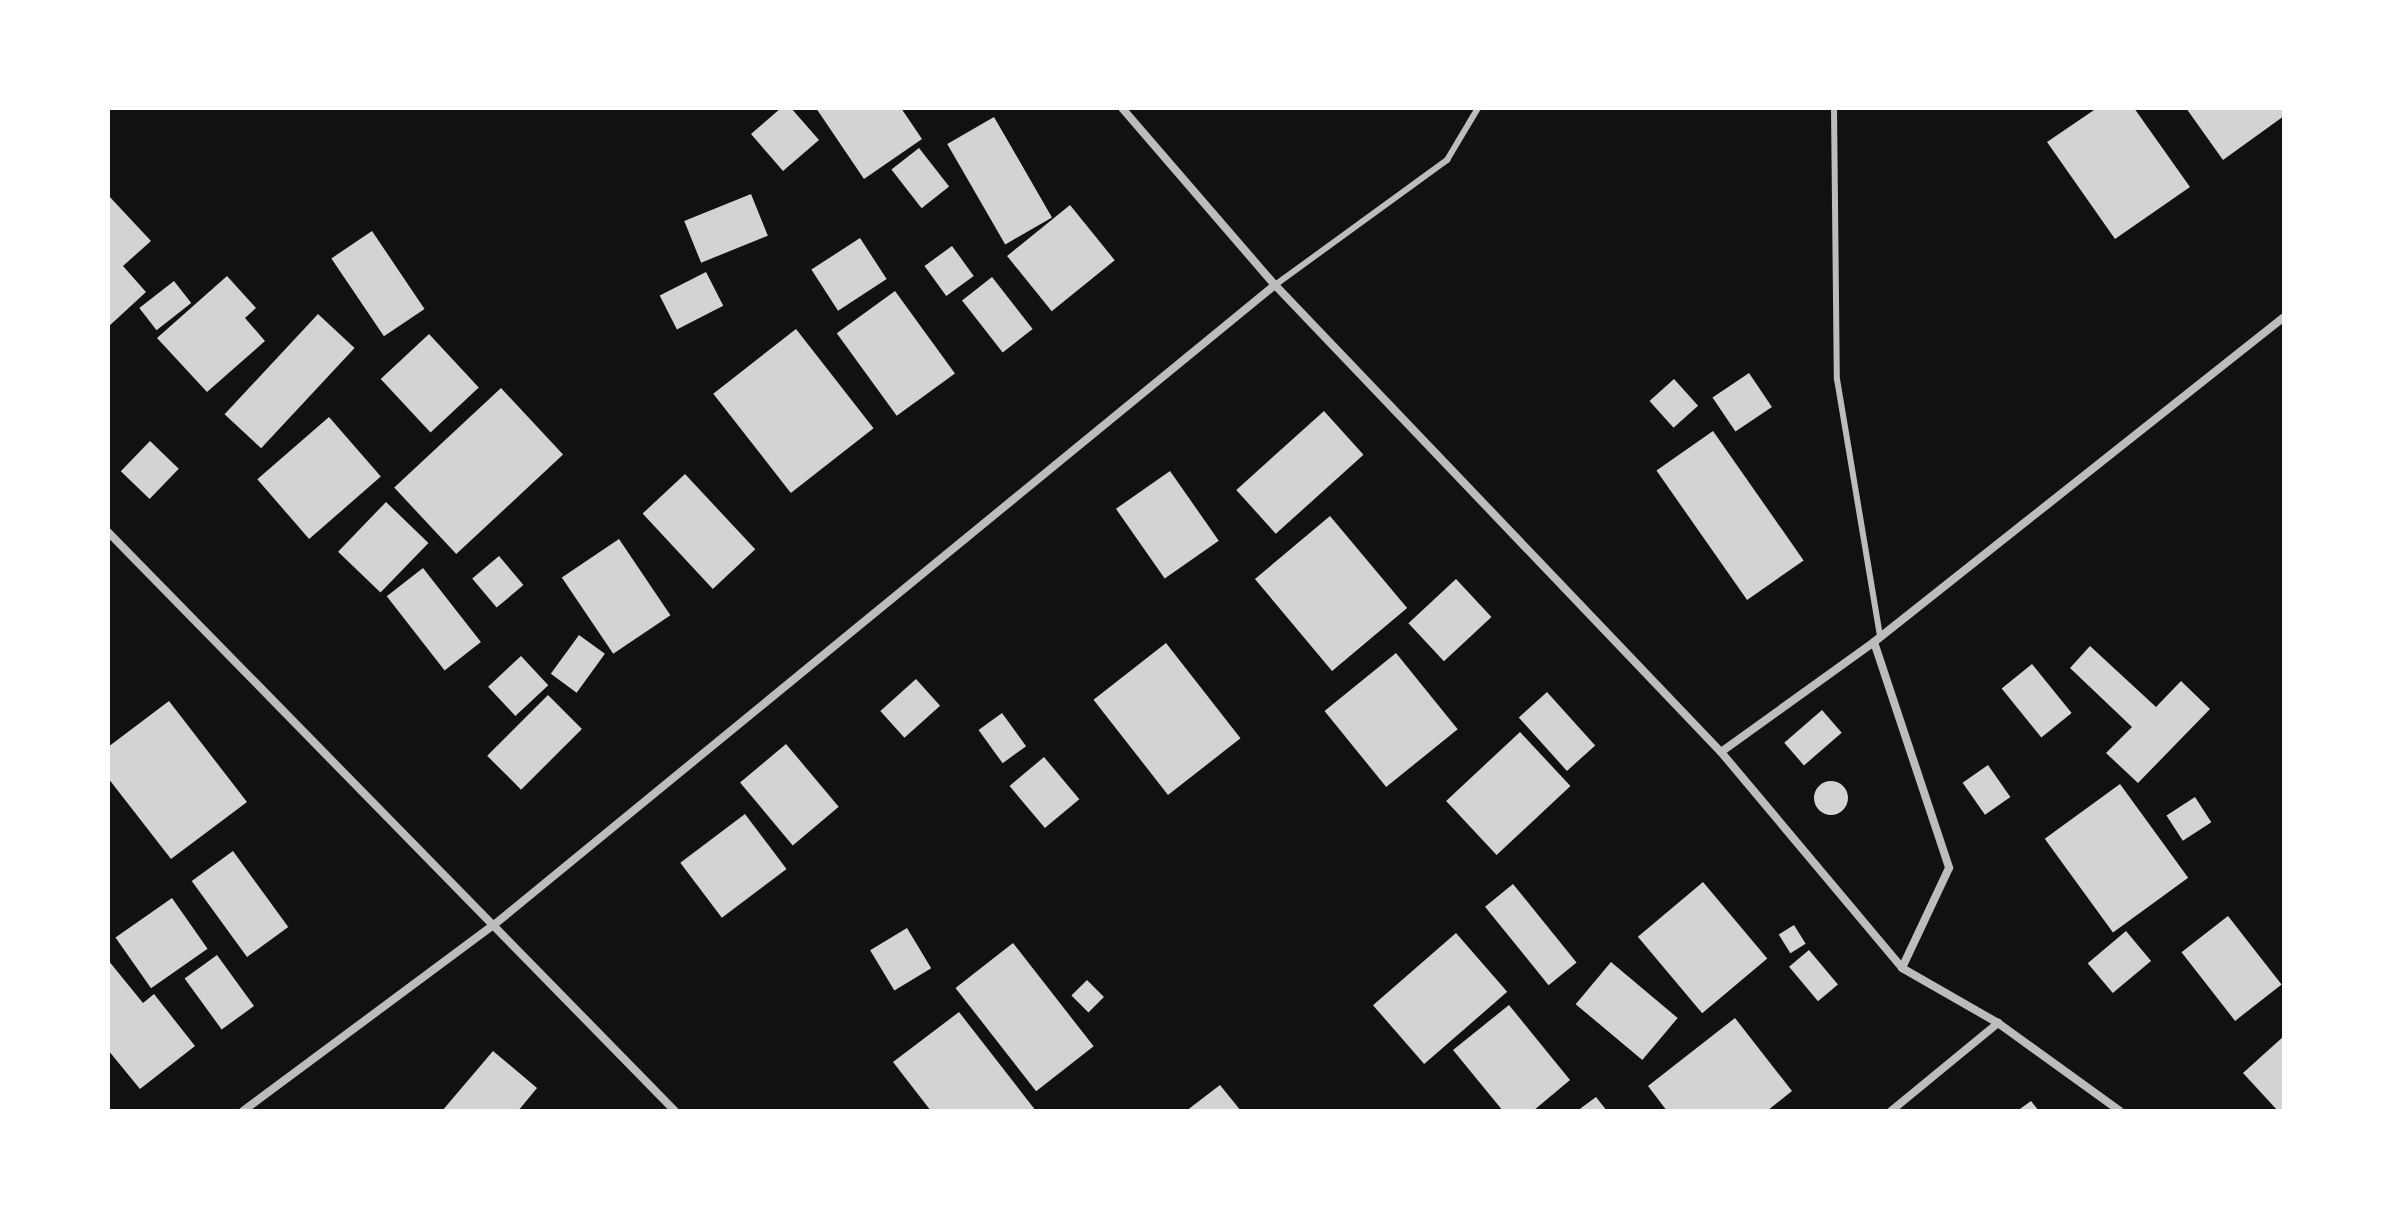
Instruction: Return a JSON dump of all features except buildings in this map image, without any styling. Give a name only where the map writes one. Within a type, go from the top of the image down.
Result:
[{"type":"street","points":[[1122,108],[1275,285],[1721,752],[1902,968],[1998,1023],[2120,1111]]},
{"type":"street","points":[[243,1111],[495,924],[1275,285]]},
{"type":"street","points":[[1721,752],[1874,642],[2284,317]]},
{"type":"street","points":[[108,532],[675,1111]]},
{"type":"street","points":[[1874,642],[1949,868],[1902,968]]},
{"type":"street","points":[[1891,1111],[1998,1023]]},
{"type":"lane","points":[[1275,285],[1447,160],[1478,108]]},
{"type":"lane","points":[[1834,108],[1837,379],[1884,629],[1874,642]]}]
